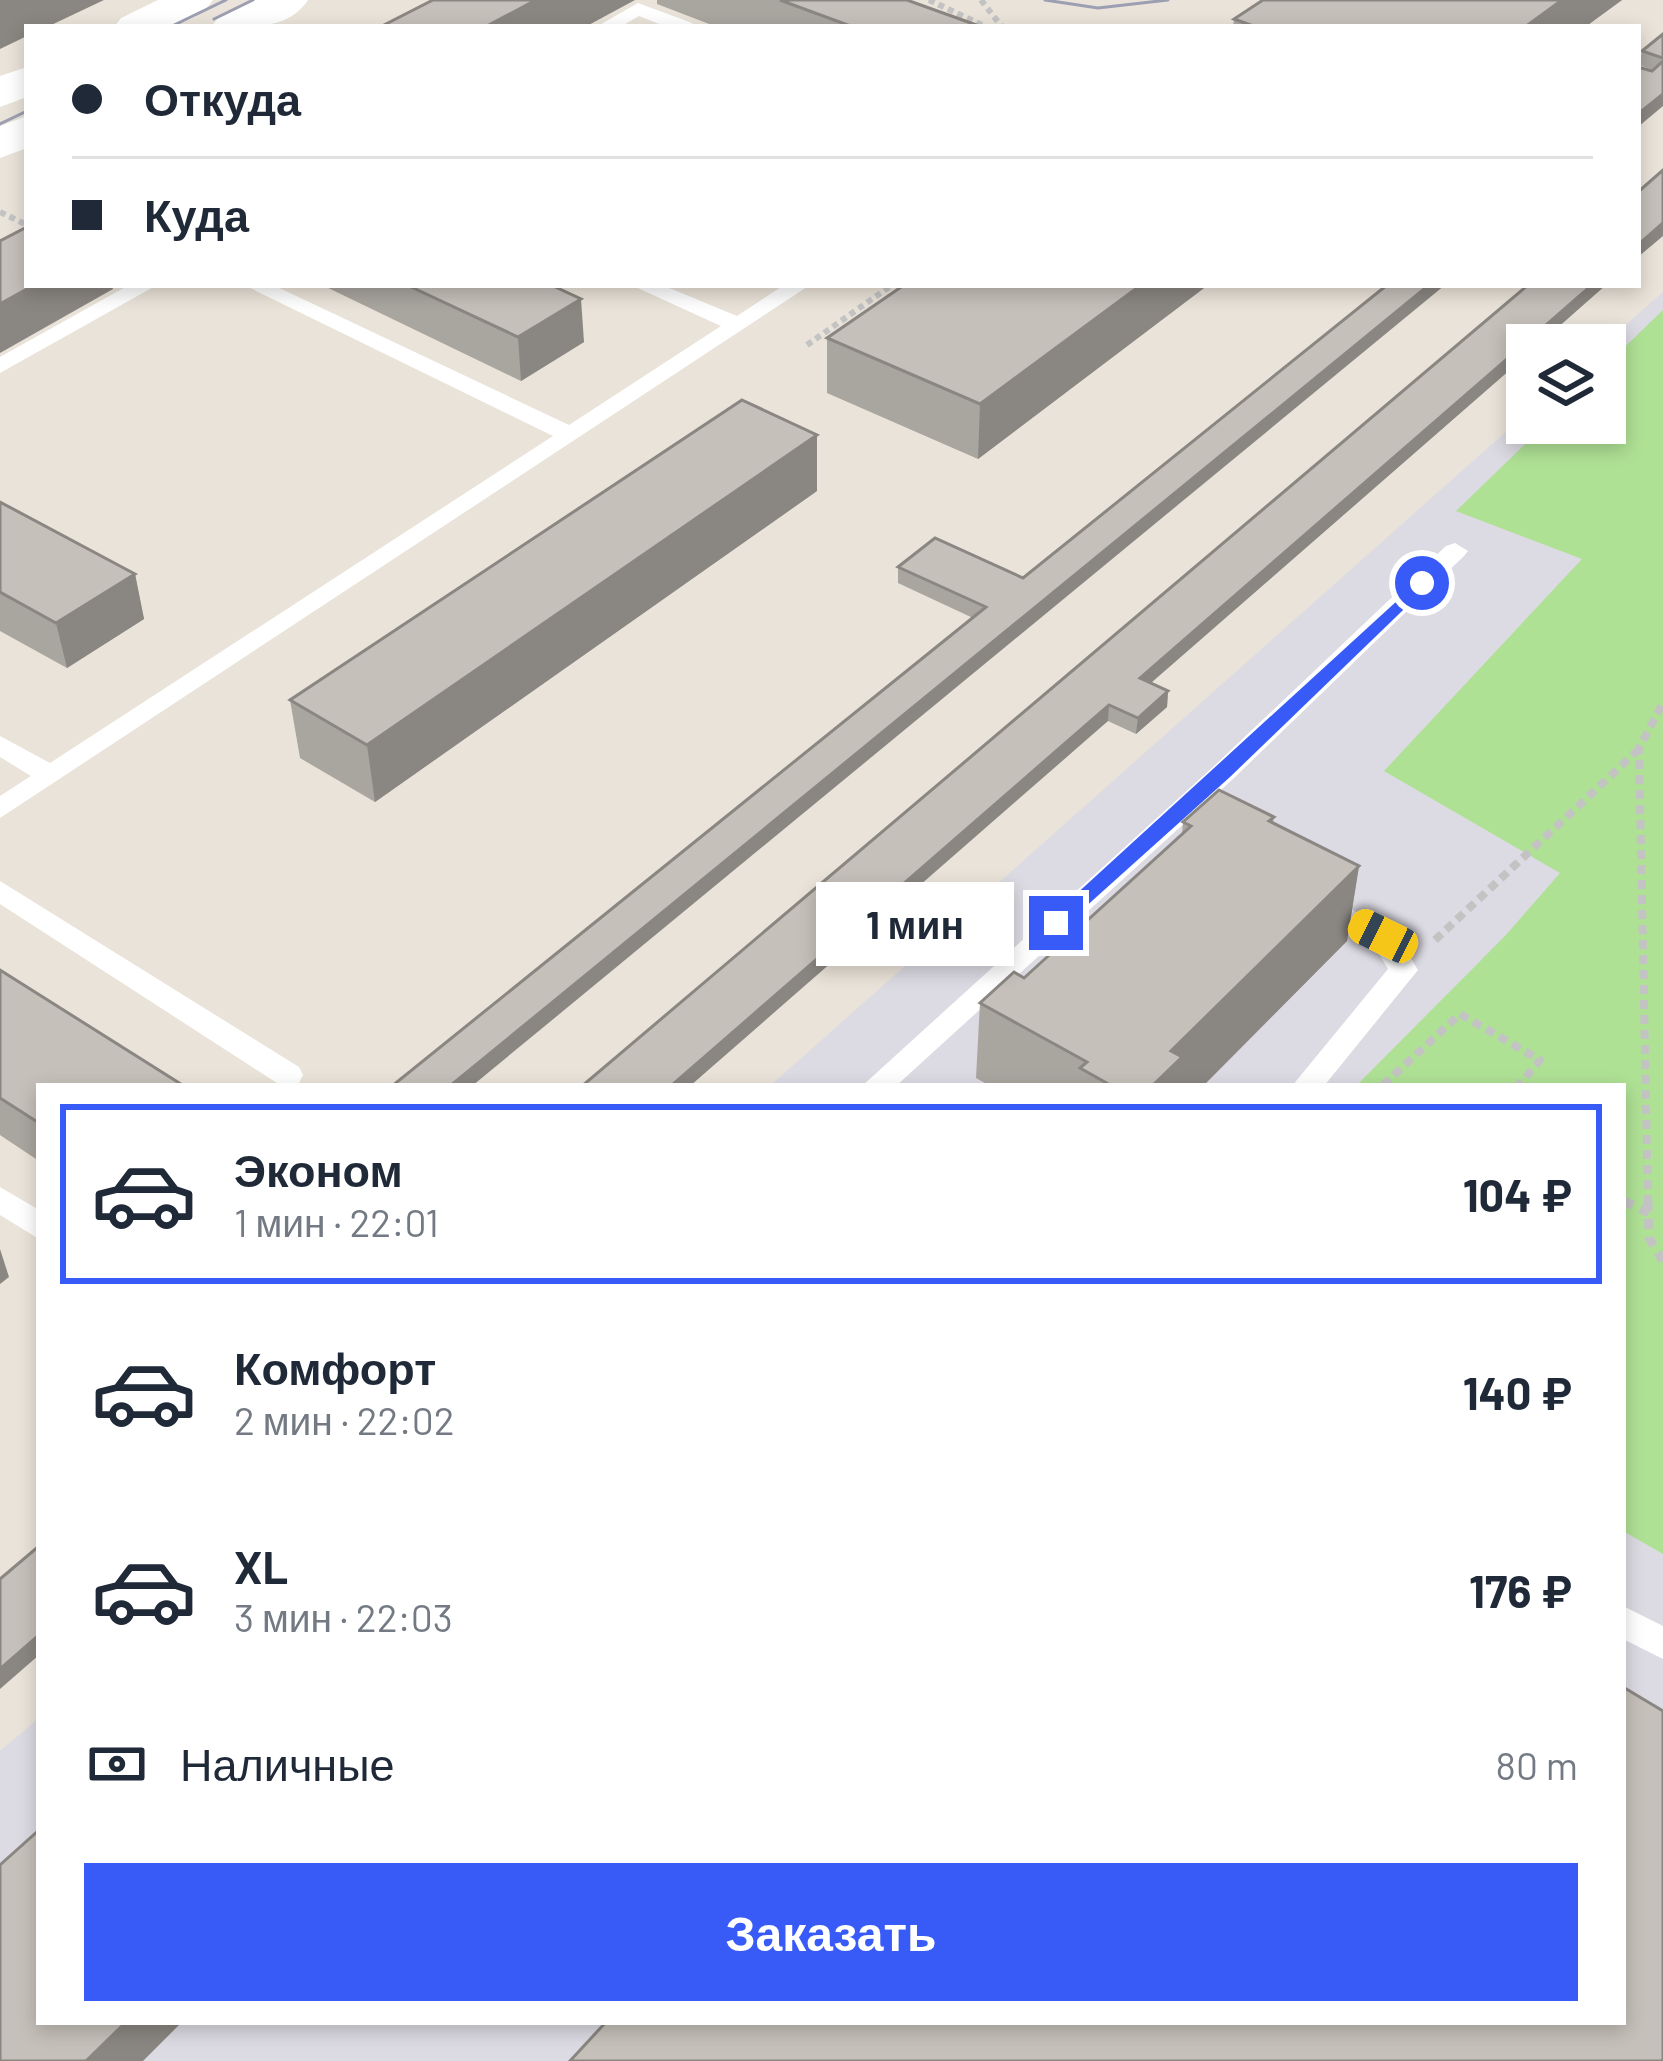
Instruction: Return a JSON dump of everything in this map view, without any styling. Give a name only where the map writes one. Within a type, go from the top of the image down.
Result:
[{"type":"main road","points":[[142,24],[192,0]]},
{"type":"main road","points":[[239,24],[287,0]]},
{"type":"lane","points":[[612,24],[638,9],[677,24]]},
{"type":"lane","points":[[0,367],[141,288]]},
{"type":"lane","points":[[261,288],[572,435]]},
{"type":"lane","points":[[649,288],[739,325]]},
{"type":"lane","points":[[0,809],[795,288]]},
{"type":"lane","points":[[881,1083],[1172,833],[1455,551]]},
{"type":"lane","points":[[0,745],[51,776]]},
{"type":"lane","points":[[1282,887],[1383,936],[1403,970],[1309,1083]]},
{"type":"lane","points":[[0,891],[288,1075]]},
{"type":"lane","points":[[0,1199],[36,1225]]},
{"type":"lane","points":[[1626,1623],[1663,1644]]},
{"type":"path","points":[[929,0],[980,24]]},
{"type":"path","points":[[981,0],[1000,24]]},
{"type":"path","points":[[807,345],[888,288]]},
{"type":"path","points":[[1403,970],[1639,748],[1663,703]]},
{"type":"path","points":[[1639,748],[1649,1238],[1663,1261]]},
{"type":"path","points":[[1385,1083],[1460,1014],[1540,1060],[1521,1083]]},
{"type":"path","points":[[1626,1202],[1649,1213]]},
{"type":"shaded area","points":[[1663,292],[1663,2061],[0,2061],[0,1751],[36,1721],[36,2025],[1626,2025],[1626,1083],[773,1083],[1506,432],[1506,444],[1626,444],[1626,325]]},
{"type":"green space","points":[[1663,310],[1663,1554],[1626,1533],[1626,1083],[1359,1083],[1505,936],[1560,873],[1384,771],[1582,559],[1456,511],[1525,444],[1626,444],[1626,346]]},
{"type":"building","points":[[433,0],[536,0],[491,24],[386,24]]},
{"type":"building","points":[[780,0],[907,0],[974,24],[845,24]]},
{"type":"building","points":[[1263,0],[1562,0],[1529,24],[1248,24],[1234,19]]},
{"type":"building","points":[[1663,34],[1663,58],[1642,51]]},
{"type":"building","points":[[1663,61],[1663,94],[1641,112],[1641,68],[1652,71]]},
{"type":"building","points":[[1663,170],[1663,223],[1641,242],[1641,189]]},
{"type":"building","points":[[24,229],[24,288],[29,288],[0,304],[0,241]]},
{"type":"building","points":[[413,288],[557,288],[581,299],[518,337]]},
{"type":"building","points":[[900,288],[1137,288],[980,404],[827,338]]},
{"type":"building","points":[[1383,288],[1425,288],[454,1083],[396,1083],[986,607],[898,567],[935,538],[1023,578]]},
{"type":"building","points":[[1524,288],[1589,288],[1547,324],[1506,324],[1506,360],[1140,678],[1168,691],[1138,718],[1109,705],[674,1083],[586,1083]]},
{"type":"building","points":[[742,400],[817,435],[367,745],[290,700]]},
{"type":"building","points":[[0,502],[135,574],[56,623],[0,592]]},
{"type":"building","points":[[1219,790],[1359,866],[1171,1051],[1182,1057],[1155,1083],[1107,1083],[1080,1068],[1087,1062],[980,1003],[1014,972],[1024,978],[1191,826],[1183,822]]},
{"type":"building","points":[[0,970],[179,1083],[36,1083],[36,1121],[0,1098]]},
{"type":"building","points":[[36,1549],[36,1638],[0,1669],[0,1579]]},
{"type":"building","points":[[1626,1689],[1663,1711],[1663,2061],[570,2061],[603,2025],[1626,2025]]},
{"type":"building","points":[[36,1833],[36,2025],[123,2025],[86,2061],[0,2061],[0,1865]]},
{"type":"tram line","points":[[176,24],[226,0]]},
{"type":"tram line","points":[[214,19],[253,0]]},
{"type":"tram line","points":[[1045,0],[1098,8],[1168,0]]},
{"type":"tram line","points":[[0,124],[24,112]]},
{"type":"route","points":[[1056,923],[1224,772],[1422,583]]}]
